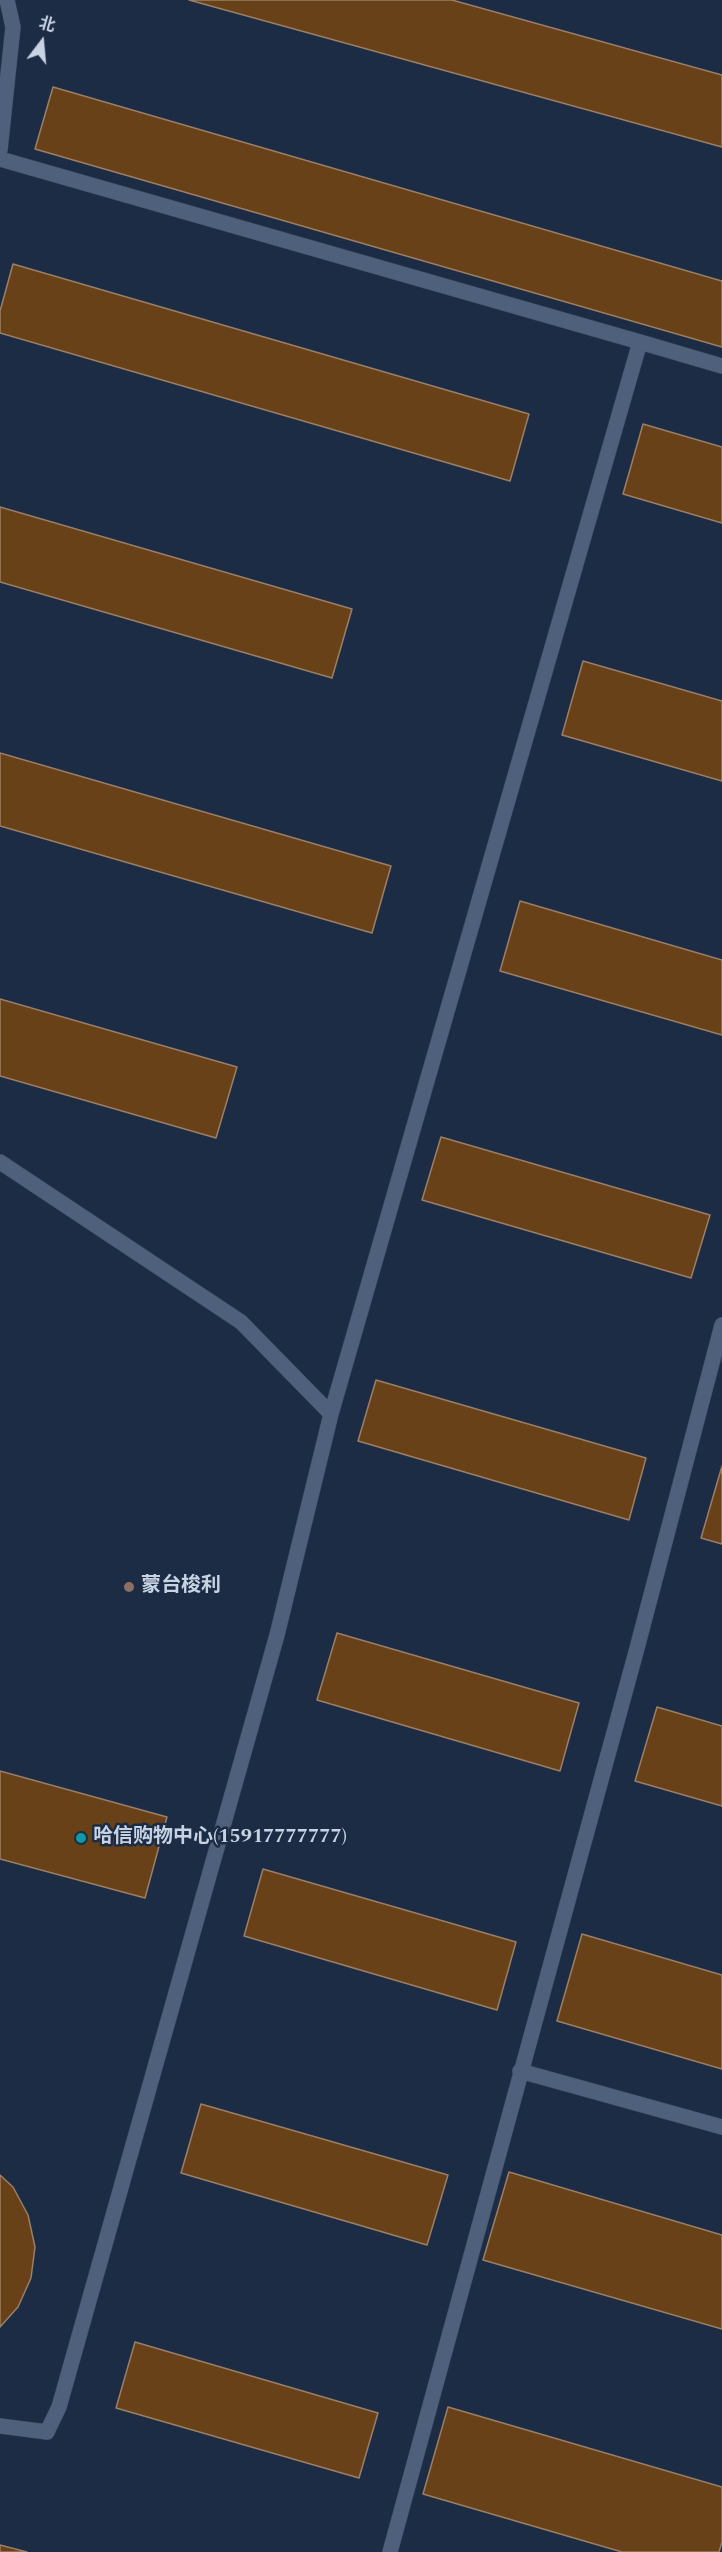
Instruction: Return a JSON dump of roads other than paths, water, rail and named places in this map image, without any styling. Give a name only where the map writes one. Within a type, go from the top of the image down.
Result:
[{"type":"street","points":[[0,150],[13,27],[7,0]]},
{"type":"street","points":[[0,159],[722,366]]},
{"type":"street","points":[[0,2426],[47,2432],[59,2407],[273,1647],[331,1414],[640,342]]},
{"type":"street","points":[[0,1162],[241,1322],[331,1414]]},
{"type":"street","points":[[390,2552],[636,1652],[722,1325]]},
{"type":"street","points":[[520,2071],[722,2127]]},
{"type":"place","name":"蒙台梭利","points":[[129,1587]]},
{"type":"place","name":"哈信购物中心(15917777777)","points":[[81,1838]]}]
